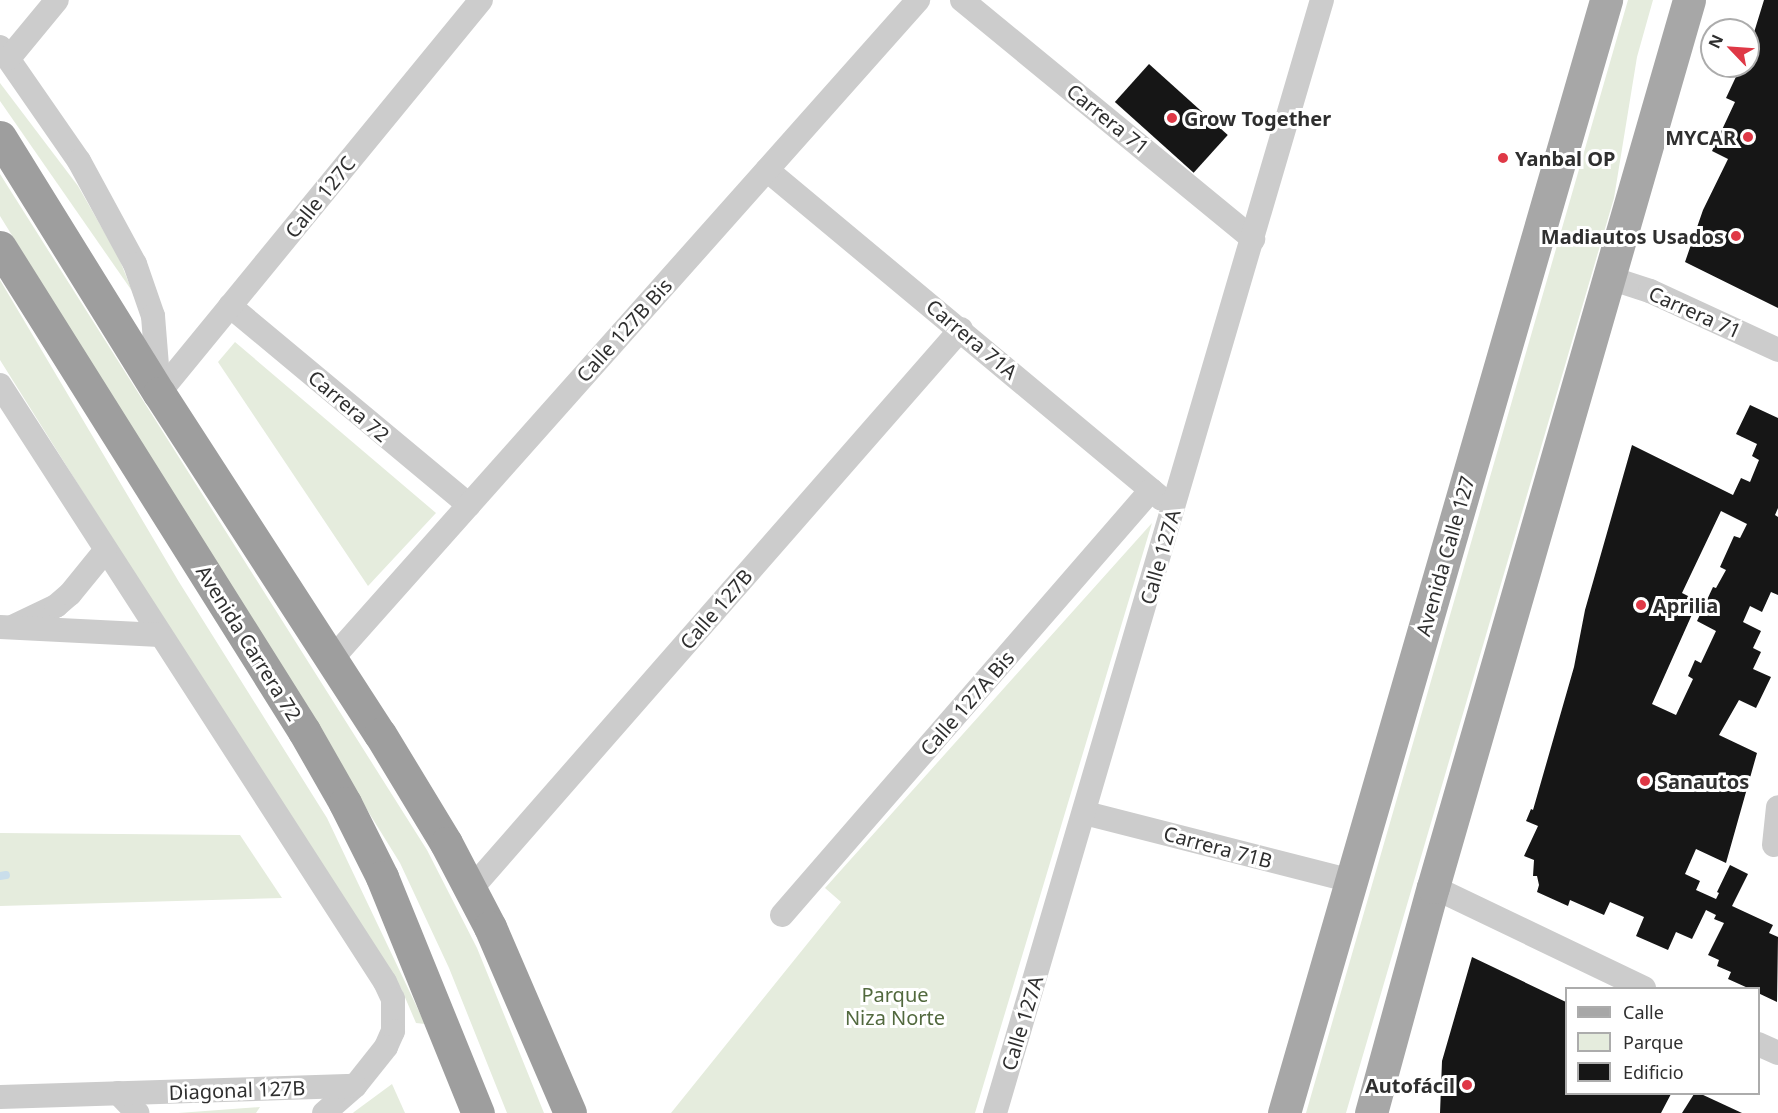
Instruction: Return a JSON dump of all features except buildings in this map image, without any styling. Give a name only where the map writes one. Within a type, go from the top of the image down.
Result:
[{"type":"highway","points":[[0,137],[159,393],[420,798],[471,889],[534,1025],[570,1113]]},
{"type":"highway","name":"Avenida Carrera 72","points":[[0,247],[322,762],[382,877],[478,1113]]},
{"type":"highway","name":"Avenida Carrera 72","points":[[457,1060],[463,1113]]},
{"type":"main road","name":"Avenida Calle 127","points":[[1284,1113],[1606,0]]},
{"type":"main road","points":[[1371,1113],[1433,887],[1689,0]]},
{"type":"street","points":[[57,0],[4,53],[79,161],[135,264],[153,316],[159,393]]},
{"type":"street","name":"Calle 127C","points":[[159,393],[481,0]]},
{"type":"street","name":"Calle 127B Bis","points":[[330,661],[918,0]]},
{"type":"street","name":"Carrera 71","points":[[962,0],[1252,239]]},
{"type":"street","name":"Calle 127A","points":[[995,1113],[1322,0]]},
{"type":"street","name":"Carrera 71A","points":[[767,170],[961,329],[1174,510]]},
{"type":"street","name":"Carrera 71","points":[[1610,278],[1650,291],[1778,350]]},
{"type":"street","name":"Carrera 72","points":[[230,306],[468,505]]},
{"type":"street","name":"Calle 127B","points":[[471,889],[961,329]]},
{"type":"street","points":[[0,385],[385,982],[393,999],[393,1031],[378,1060],[355,1086],[324,1113]]},
{"type":"street","name":"Calle 127A Bis","points":[[782,915],[1151,490]]},
{"type":"street","points":[[6,627],[56,606],[70,594],[105,551]]},
{"type":"street","points":[[6,627],[160,635]]},
{"type":"street","points":[[1774,845],[1778,807]]},
{"type":"street","name":"Carrera 71B","points":[[1085,813],[1351,881]]},
{"type":"street","points":[[1433,887],[1642,987]]},
{"type":"street","points":[[1760,1045],[1778,1053]]},
{"type":"street","name":"Diagonal 127B","points":[[0,1097],[355,1086]]},
{"type":"street","points":[[118,1094],[137,1113]]},
{"type":"green space","points":[[1628,0],[1653,0],[1637,57],[1614,198],[1346,1113],[1306,1113]]},
{"type":"green space","points":[[0,83],[78,186],[119,258],[132,291],[0,101]]},
{"type":"green space","points":[[0,174],[427,850],[477,948],[544,1113],[507,1113],[449,968],[400,863],[0,216]]},
{"type":"green space","points":[[0,280],[179,582],[327,818],[425,1024],[416,1023],[401,988],[272,793],[0,360]]},
{"type":"green space","points":[[235,342],[436,513],[368,586],[218,362]]},
{"type":"green space","name":"Parque Niza Norte","points":[[1152,523],[975,1113],[671,1113],[841,902],[825,888]]},
{"type":"green space","points":[[0,833],[240,835],[282,898],[0,906]]},
{"type":"green space","points":[[392,1084],[405,1113],[353,1113],[354,1112]]},
{"type":"green space","points":[[260,1107],[256,1113],[178,1113]]},
{"type":"waterway","points":[[0,876],[6,875]]},
{"type":"place","name":"Grow Together","points":[[1172,118]]},
{"type":"place","name":"MYCAR","points":[[1748,137]]},
{"type":"place","name":"Yanbal OP","points":[[1503,158]]},
{"type":"place","name":"Madiautos Usados","points":[[1736,236]]},
{"type":"place","name":"Aprilia","points":[[1641,605]]},
{"type":"place","name":"Sanautos","points":[[1645,781]]},
{"type":"place","name":"Autofácil","points":[[1467,1085]]}]
